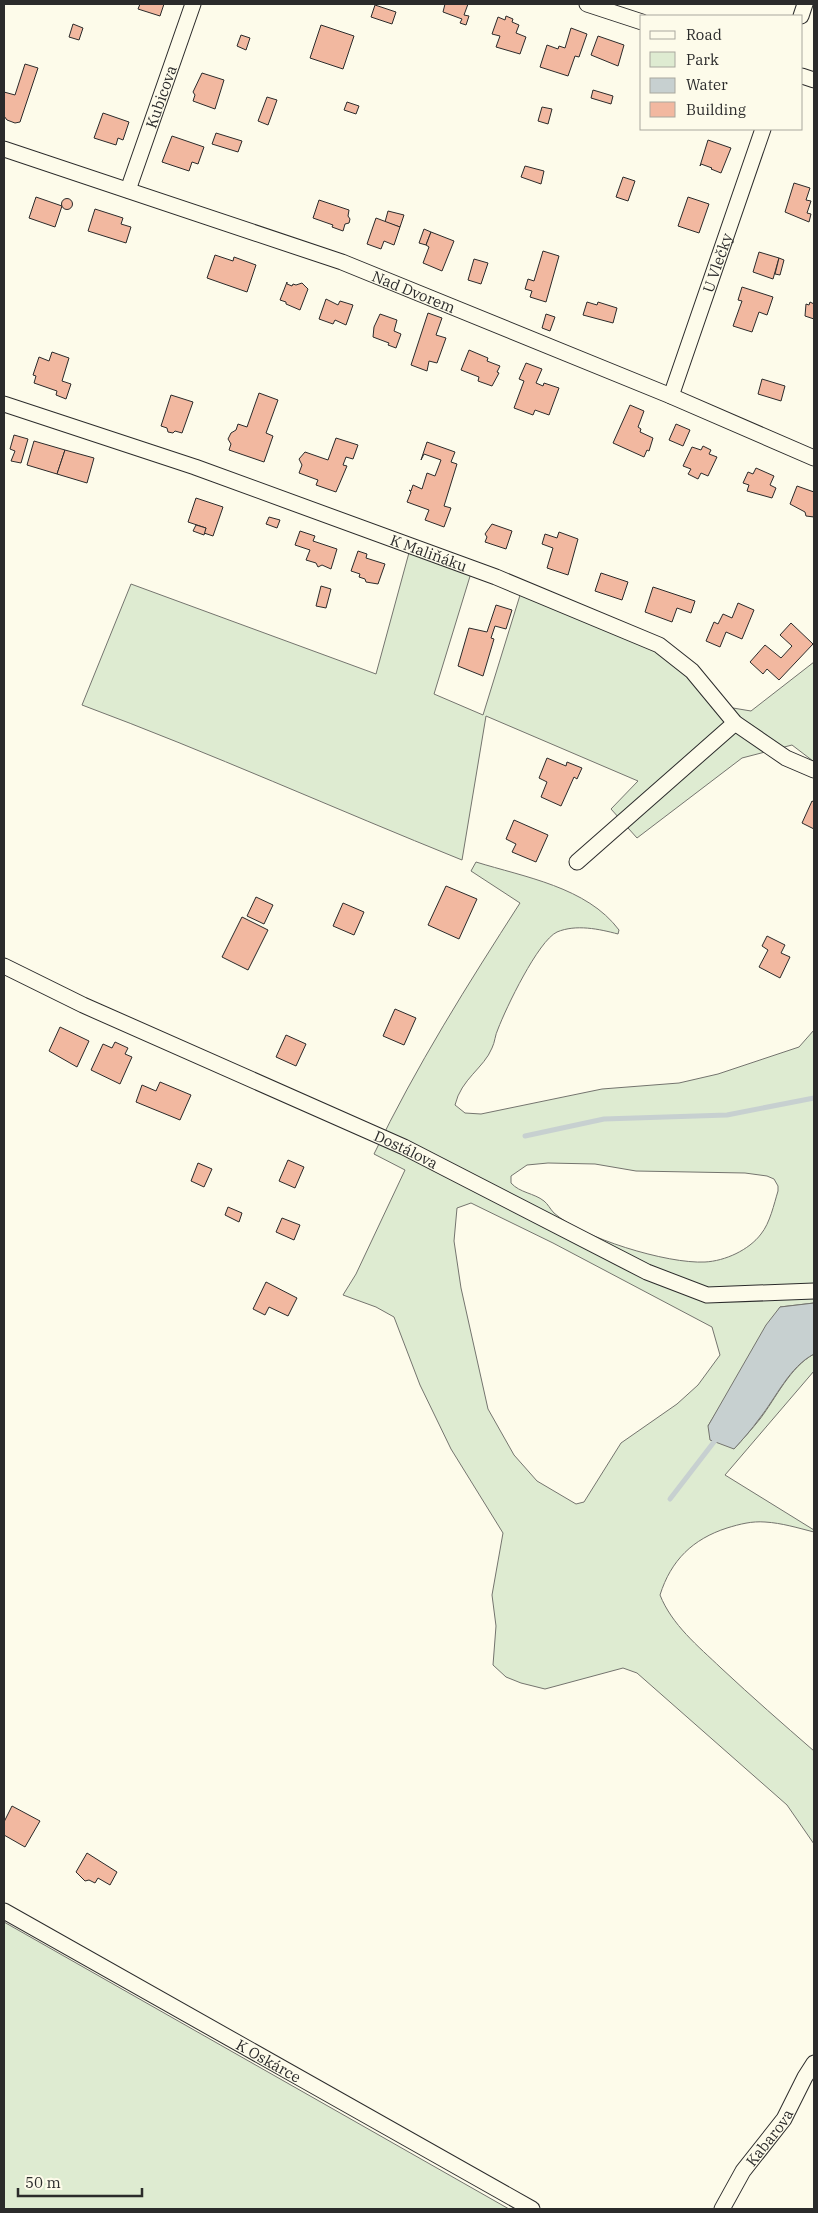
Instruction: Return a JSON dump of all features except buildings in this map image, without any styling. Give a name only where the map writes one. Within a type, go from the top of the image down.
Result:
[{"type":"street","name":"Kubicova","points":[[128,190],[193,4]]},
{"type":"street","points":[[587,4],[640,21]]},
{"type":"street","name":"U Vlečky","points":[[671,396],[763,130]]},
{"type":"street","name":"Nad Dvorem","points":[[4,149],[342,262],[671,396],[814,458]]},
{"type":"street","name":"K Maliňáku","points":[[4,404],[195,467],[487,573],[659,645],[692,672],[735,723],[786,758],[814,770]]},
{"type":"street","points":[[577,862],[735,723]]},
{"type":"street","name":"Dostálova","points":[[4,966],[83,1005],[404,1147],[647,1272],[707,1295],[814,1291]]},
{"type":"street","name":"K Oskárce","points":[[4,1911],[532,2209]]},
{"type":"street","name":"Kabarova","points":[[722,2209],[743,2171],[784,2119],[804,2077],[814,2063]]},
{"type":"green space","points":[[410,549],[471,573],[434,694],[483,715],[521,592],[651,646],[689,673],[715,705],[751,711],[814,662],[814,760],[792,745],[742,758],[637,838],[611,809],[638,781],[486,716],[462,860],[178,742],[82,705],[131,584],[376,674]]},
{"type":"green space","points":[[476,862],[554,886],[590,903],[606,915],[619,930],[618,934],[595,929],[572,928],[557,932],[549,938],[532,961],[515,991],[497,1031],[493,1046],[484,1062],[467,1081],[458,1096],[455,1105],[465,1113],[481,1114],[602,1089],[679,1083],[718,1074],[799,1047],[814,1030],[814,1303],[780,1307],[708,1426],[734,1449],[760,1419],[791,1375],[805,1360],[814,1354],[814,1371],[725,1475],[814,1530],[814,1532],[760,1522],[751,1522],[727,1528],[704,1538],[685,1552],[670,1571],[660,1595],[671,1616],[695,1643],[814,1751],[814,1844],[787,1805],[637,1673],[623,1668],[545,1689],[506,1677],[493,1665],[496,1626],[492,1595],[503,1533],[451,1449],[420,1385],[394,1317],[376,1307],[343,1295],[356,1274],[405,1170],[374,1154],[425,1057],[520,903],[471,871]],"holes":[[[548,1163],[595,1164],[636,1171],[745,1173],[767,1176],[774,1179],[778,1186],[778,1191],[767,1224],[756,1240],[743,1250],[728,1257],[705,1262],[669,1259],[626,1248],[584,1231],[554,1213],[540,1198],[519,1189],[511,1183],[511,1176],[527,1165]],[[471,1203],[553,1243],[712,1327],[720,1355],[698,1385],[677,1404],[621,1443],[584,1502],[576,1504],[537,1481],[514,1455],[488,1409],[461,1288],[454,1241],[457,1208]]]},
{"type":"green space","points":[[4,1922],[509,2209],[4,2209]]},
{"type":"water","points":[[814,1303],[814,1354],[790,1375],[756,1423],[734,1449],[710,1440],[708,1426],[766,1325],[780,1307]]},
{"type":"waterway","points":[[525,1136],[604,1119],[727,1115],[814,1098]]},
{"type":"waterway","points":[[670,1499],[717,1438]]}]
